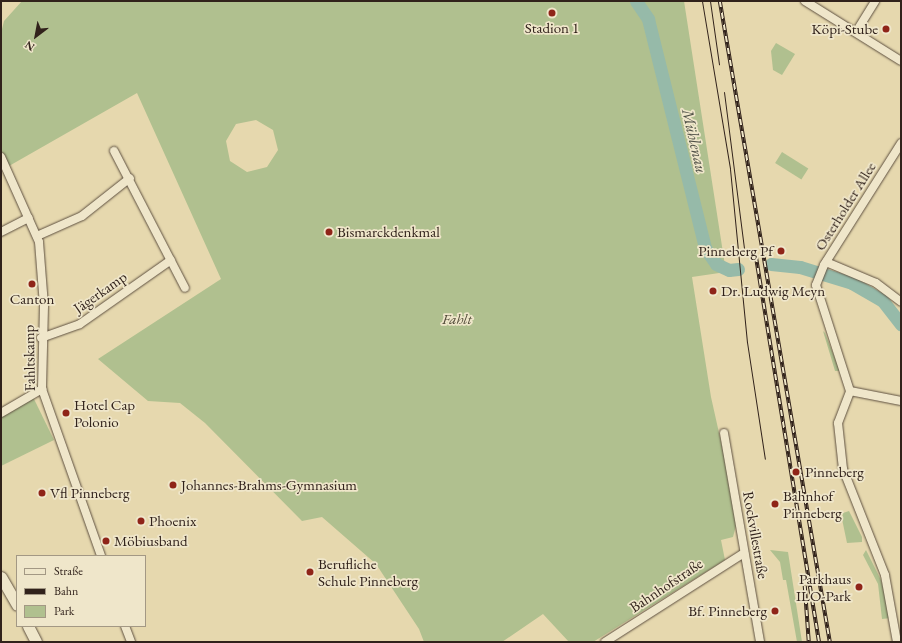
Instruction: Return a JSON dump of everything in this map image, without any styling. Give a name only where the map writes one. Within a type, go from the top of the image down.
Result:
[{"type":"main road","points":[[1,577],[16,603]]},
{"type":"main road","points":[[28,627],[36,642]]},
{"type":"street","points":[[804,1],[901,60]]},
{"type":"street","points":[[856,32],[875,1]]},
{"type":"street","name":"Osterholder Allee","points":[[850,391],[816,285],[825,264],[901,143]]},
{"type":"street","points":[[114,151],[130,178],[185,288]]},
{"type":"street","name":"Fahltskamp","points":[[1,157],[37,236],[44,306],[41,338],[42,388],[102,555]]},
{"type":"street","points":[[37,236],[82,216],[130,178]]},
{"type":"street","points":[[1,232],[29,218]]},
{"type":"street","name":"Jägerkamp","points":[[41,338],[80,324],[171,260]]},
{"type":"street","points":[[825,264],[876,283],[901,302]]},
{"type":"street","points":[[1,413],[42,388]]},
{"type":"street","points":[[897,642],[885,575],[843,469],[838,423],[850,391],[901,401]]},
{"type":"street","name":"Rockvillestraße","points":[[724,434],[760,642]]},
{"type":"street","name":"Bahnhofstraße","points":[[605,642],[744,553]]},
{"type":"street","points":[[125,627],[131,642]]},
{"type":"green space","name":"Fahlt","points":[[22,1],[684,1],[726,272],[692,277],[711,397],[738,518],[733,537],[721,540],[725,560],[593,642],[569,642],[543,614],[502,642],[424,642],[419,629],[376,564],[322,517],[302,521],[205,423],[180,403],[148,401],[98,359],[221,279],[137,93],[9,166],[1,150],[1,33],[4,21]],"holes":[[[256,120],[273,130],[278,150],[267,167],[247,172],[230,161],[226,141],[236,124]]]},
{"type":"green space","points":[[776,43],[795,54],[782,75],[773,70],[771,51]]},
{"type":"green space","points":[[782,152],[808,168],[801,179],[775,163]]},
{"type":"green space","points":[[823,331],[825,333],[842,376],[840,371],[835,371]]},
{"type":"green space","points":[[33,397],[54,440],[1,466],[1,417]]},
{"type":"green space","points":[[849,511],[862,537],[862,542],[847,543],[842,519],[843,513]]},
{"type":"green space","points":[[770,550],[788,552],[802,642],[797,642],[786,580],[783,580],[780,562]]},
{"type":"green space","points":[[866,550],[881,580],[891,618],[882,619],[878,584],[863,555]]},
{"type":"waterway","name":"Mühlenau","points":[[636,1],[648,19],[705,248],[716,264],[729,270],[738,269]]},
{"type":"waterway","name":"Mühlenau","points":[[771,264],[800,267],[852,283],[882,300],[901,324]]},
{"type":"tram line","points":[[702,1],[730,169],[747,342],[765,459]]},
{"type":"tram line","points":[[710,1],[719,64]]},
{"type":"tram line","points":[[724,92],[744,249]]},
{"type":"railway","points":[[720,1],[830,642]]},
{"type":"railway","points":[[756,256],[819,642]]},
{"type":"railway","points":[[805,586],[809,642]]},
{"type":"place","name":"Stadion 1","points":[[552,13]]},
{"type":"place","name":"Köpi-Stube","points":[[886,29]]},
{"type":"place","name":"Bismarckdenkmal","points":[[329,232]]},
{"type":"place","name":"Pinneberg Pf","points":[[781,251]]},
{"type":"place","name":"Canton","points":[[32,284]]},
{"type":"place","name":"Dr. Ludwig Meyn","points":[[713,291]]},
{"type":"place","name":"Hotel Cap Polonio","points":[[66,413]]},
{"type":"place","name":"Pinneberg","points":[[796,472]]},
{"type":"place","name":"Johannes-Brahms-Gymnasium","points":[[173,485]]},
{"type":"place","name":"Vfl Pinneberg","points":[[42,493]]},
{"type":"place","name":"Bahnhof Pinneberg","points":[[775,504]]},
{"type":"place","name":"Phoenix","points":[[141,521]]},
{"type":"place","name":"Möbiusband","points":[[106,541]]},
{"type":"place","name":"Berufliche Schule Pinneberg","points":[[310,572]]},
{"type":"place","name":"Parkhaus ILO-Park","points":[[859,587]]},
{"type":"place","name":"Bf. Pinneberg","points":[[775,611]]}]
